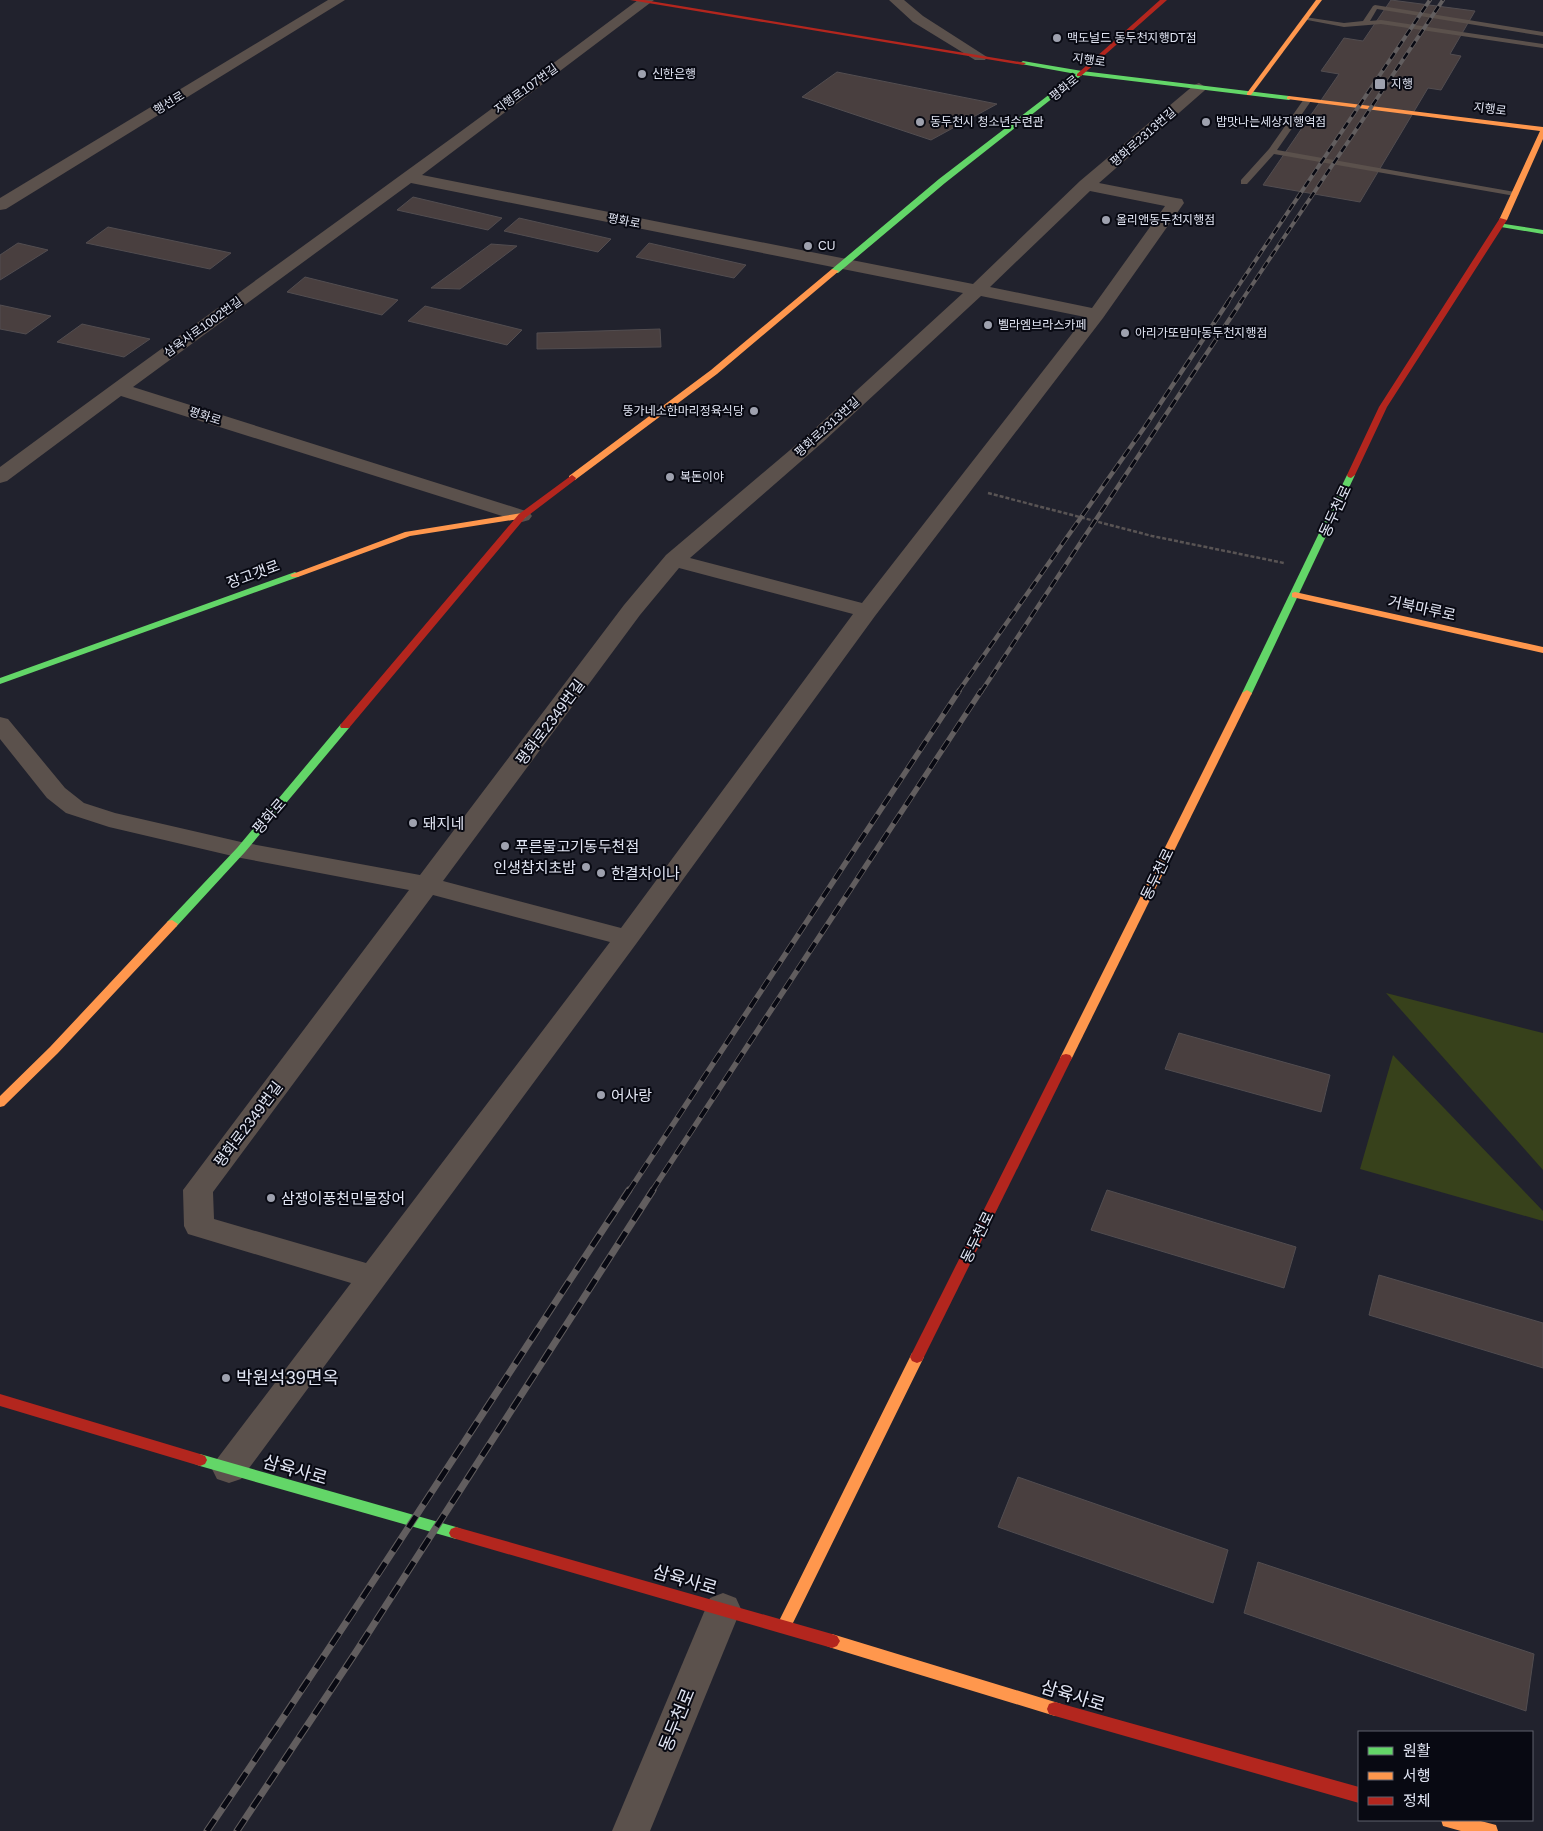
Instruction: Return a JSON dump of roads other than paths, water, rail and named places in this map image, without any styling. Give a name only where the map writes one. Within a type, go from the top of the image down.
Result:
[{"type":"street","name":"행선로","points":[[0,205],[338,0]]},
{"type":"street","points":[[896,0],[918,19],[980,57]]},
{"type":"street","name":"평화로","points":[[0,1102],[54,1050],[241,850],[522,516],[714,372],[942,181],[1082,73],[1164,0]]},
{"type":"street","points":[[1249,94],[1319,0]]},
{"type":"street","name":"지행로","points":[[642,1],[1082,73],[1543,130]]},
{"type":"street","name":"지행로107번길","points":[[406,177],[642,1]]},
{"type":"street","name":"평화로2313번길","points":[[674,560],[816,438],[976,291],[1086,185],[1199,88]]},
{"type":"street","name":"동두천로","points":[[784,1626],[1295,596],[1383,407],[1501,225],[1543,130]]},
{"type":"street","name":"평화로","points":[[406,177],[842,264]]},
{"type":"street","name":"삼육사로1002번길","points":[[0,477],[117,388],[304,254],[406,177]]},
{"type":"street","name":"평화로2313번길","points":[[867,611],[1097,314],[1176,203],[1086,185]]},
{"type":"street","points":[[1501,225],[1543,232]]},
{"type":"street","points":[[842,264],[1097,314]]},
{"type":"street","name":"평화로","points":[[117,388],[522,516]]},
{"type":"street","name":"장고갯로","points":[[0,681],[408,534],[522,516]]},
{"type":"street","points":[[229,1470],[626,938],[867,611],[674,560]]},
{"type":"street","name":"평화로2349번길","points":[[372,1277],[199,1226],[198,1190],[428,886],[632,610],[674,560]]},
{"type":"street","name":"거북마루로","points":[[1295,596],[1543,650]]},
{"type":"street","points":[[0,724],[56,793],[75,808],[110,819],[241,850],[428,886],[626,938]]},
{"type":"street","name":"삼육사로","points":[[0,1400],[229,1470],[784,1626],[1094,1721],[1358,1795]]},
{"type":"street","name":"동두천로","points":[[632,1831],[723,1609]]},
{"type":"street","points":[[1453,1821],[1490,1831]]},
{"type":"lane","points":[[1366,21],[1375,7],[1543,34]]},
{"type":"lane","points":[[1305,19],[1344,24],[1366,21],[1543,46]]},
{"type":"lane","points":[[1244,182],[1272,151],[1307,101]]},
{"type":"lane","points":[[1272,151],[1515,194]]},
{"type":"railway","points":[[1227,303],[1430,0]]},
{"type":"railway","points":[[1240,303],[1443,0]]},
{"type":"railway","points":[[958,692],[1144,428],[1228,302]]},
{"type":"railway","points":[[981,692],[1241,302]]},
{"type":"railway","points":[[629,1191],[959,691]]},
{"type":"railway","points":[[652,1191],[981,691]]},
{"type":"railway","points":[[207,1831],[367,1591],[629,1190]]},
{"type":"railway","points":[[237,1831],[356,1652],[653,1190]]},
{"type":"place","name":"맥도널드 동두천지행DT점","points":[[1057,38]]},
{"type":"place","name":"신한은행","points":[[642,74]]},
{"type":"place","name":"지행","points":[[1380,84]]},
{"type":"place","name":"동두천시 청소년수련관","points":[[920,122]]},
{"type":"place","name":"밥맛나는세상지행역점","points":[[1206,122]]},
{"type":"place","name":"올리앤동두천지행점","points":[[1106,220]]},
{"type":"place","name":"CU","points":[[808,246]]},
{"type":"place","name":"벨라엠브라스카페","points":[[988,325]]},
{"type":"place","name":"아리가또맘마동두천지행점","points":[[1125,333]]},
{"type":"place","name":"뚱가네소한마리정육식당","points":[[754,411]]},
{"type":"place","name":"복돈이야","points":[[670,477]]},
{"type":"place","name":"돼지네","points":[[413,823]]},
{"type":"place","name":"푸른물고기동두천점","points":[[505,846]]},
{"type":"place","name":"인생참치초밥","points":[[586,867]]},
{"type":"place","name":"한결차이나","points":[[601,873]]},
{"type":"place","name":"어사랑","points":[[601,1095]]},
{"type":"place","name":"삼쟁이풍천민물장어","points":[[271,1198]]},
{"type":"place","name":"박원석39면옥","points":[[226,1378]]}]
